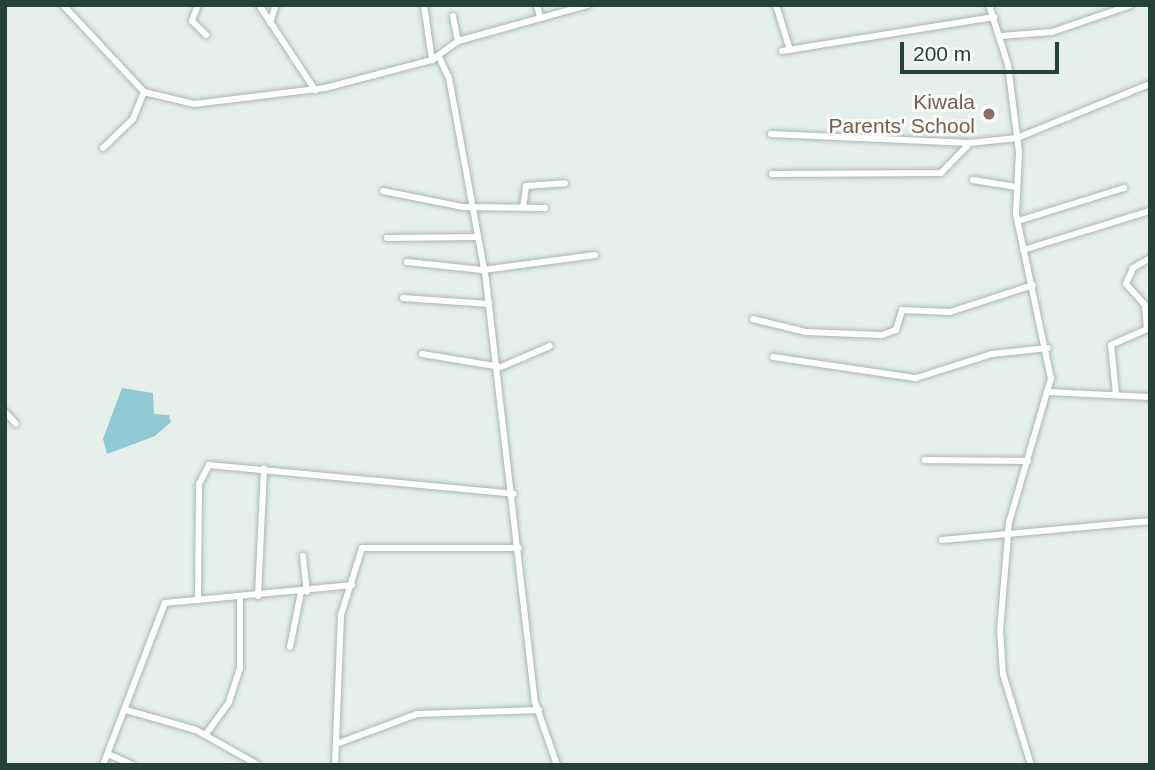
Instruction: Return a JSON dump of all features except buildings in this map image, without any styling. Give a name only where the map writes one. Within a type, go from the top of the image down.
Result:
[{"type":"street","points":[[63,5],[144,92],[194,104],[315,90],[432,60],[458,41],[589,5]]},
{"type":"street","points":[[198,5],[192,21],[206,35]]},
{"type":"street","points":[[259,5],[315,90]]},
{"type":"street","points":[[270,23],[276,5]]},
{"type":"street","points":[[424,5],[432,60]]},
{"type":"street","points":[[537,5],[540,17]]},
{"type":"street","points":[[776,5],[786,50],[994,17]]},
{"type":"street","points":[[989,5],[1001,36],[1017,138],[1017,222],[1048,348],[1051,378],[1007,536],[1001,659],[1031,765]]},
{"type":"street","points":[[1001,36],[1052,32],[1131,5]]},
{"type":"street","points":[[453,16],[458,41]]},
{"type":"street","points":[[439,57],[449,78],[489,304],[539,710],[557,765]]},
{"type":"street","points":[[771,134],[970,143],[1017,138],[1150,84]]},
{"type":"street","points":[[103,148],[133,119],[144,92]]},
{"type":"street","points":[[772,174],[932,175],[951,166],[970,143]]},
{"type":"street","points":[[973,180],[1016,187]]},
{"type":"street","points":[[523,208],[526,186],[565,183]]},
{"type":"street","points":[[1017,222],[1124,188]]},
{"type":"street","points":[[383,191],[471,204],[545,208]]},
{"type":"street","points":[[1023,250],[1150,211]]},
{"type":"street","points":[[387,238],[476,237]]},
{"type":"street","points":[[407,262],[483,270],[595,255]]},
{"type":"street","points":[[1116,394],[1111,345],[1147,329],[1145,305],[1126,284],[1133,268],[1150,258]]},
{"type":"street","points":[[753,319],[806,332],[882,335],[896,330],[902,310],[950,312],[1033,285]]},
{"type":"street","points":[[403,298],[489,304]]},
{"type":"street","points":[[422,354],[495,367],[550,346]]},
{"type":"street","points":[[773,358],[916,378],[992,354],[1048,348]]},
{"type":"street","points":[[1051,378],[1063,390]]},
{"type":"street","points":[[1048,392],[1063,390],[1150,397]]},
{"type":"street","points":[[5,412],[16,424]]},
{"type":"street","points":[[925,460],[1028,461]]},
{"type":"street","points":[[198,600],[202,471],[214,463],[514,494]]},
{"type":"street","points":[[258,596],[264,468]]},
{"type":"street","points":[[942,540],[1150,521]]},
{"type":"street","points":[[335,765],[341,615],[367,545],[519,548]]},
{"type":"street","points":[[290,647],[304,592],[303,556]]},
{"type":"street","points":[[103,765],[126,710],[161,608],[198,600],[304,592],[352,585]]},
{"type":"street","points":[[206,734],[229,702],[240,669],[240,598]]},
{"type":"street","points":[[126,710],[206,734],[258,765]]},
{"type":"street","points":[[337,744],[417,714],[539,710]]},
{"type":"street","points":[[108,754],[133,765]]},
{"type":"water","points":[[122,388],[153,393],[154,414],[169,415],[171,422],[155,436],[107,454],[103,439]]},
{"type":"place","name":"Kiwala Parents' School","points":[[989,114]]}]
